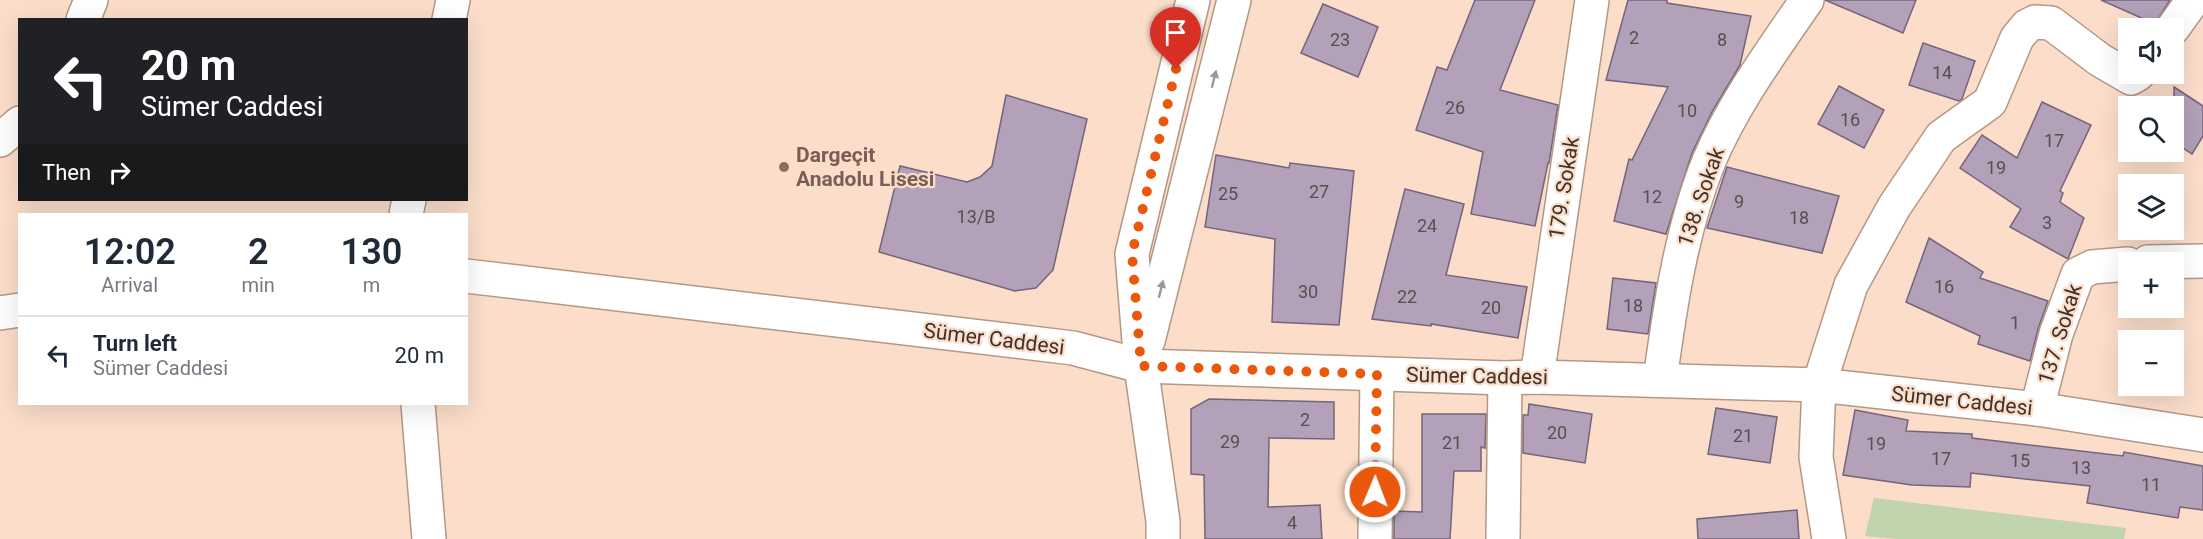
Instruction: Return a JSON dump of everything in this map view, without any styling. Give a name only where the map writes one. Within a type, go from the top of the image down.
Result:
[{"type":"street","points":[[84,18],[91,0]]},
{"type":"street","points":[[449,18],[453,0]]},
{"type":"street","points":[[1163,539],[1163,521],[1141,366],[1132,254],[1193,0]]},
{"type":"street","points":[[1141,366],[1234,0]]},
{"type":"street","name":"179. Sokak","points":[[1537,377],[1592,0]]},
{"type":"street","name":"138. Sokak","points":[[1660,380],[1673,293],[1688,226],[1709,161],[1735,110],[1807,0]]},
{"type":"street","points":[[2180,18],[2193,0]]},
{"type":"street","points":[[1829,539],[1816,457],[1819,385],[1851,285],[1894,207],[1941,137],[1990,102],[2017,38],[2027,26],[2035,22],[2050,23],[2118,71]]},
{"type":"street","points":[[0,140],[18,125]]},
{"type":"street","points":[[2184,261],[2203,261]]},
{"type":"street","name":"137. Sokak","points":[[2037,409],[2056,334],[2078,274],[2092,267],[2118,265]]},
{"type":"street","name":"Sümer Caddesi","points":[[468,276],[1073,348],[1141,366],[1819,385],[2037,409],[2203,435]]},
{"type":"street","points":[[0,313],[18,310]]},
{"type":"street","points":[[1375,539],[1377,374]]},
{"type":"street","points":[[1503,539],[1505,378]]},
{"type":"street","points":[[418,405],[429,539]]},
{"type":"green space","points":[[1874,498],[2126,528],[2124,539],[1895,539],[1865,536]]},
{"type":"building","points":[[1475,0],[1535,0],[1500,90],[1558,105],[1549,163],[1535,226],[1471,214],[1483,152],[1416,130],[1437,67],[1447,70]]},
{"type":"building","points":[[1628,0],[1667,0],[1667,3],[1751,16],[1740,65],[1713,110],[1692,153],[1666,234],[1614,221],[1629,159],[1632,160],[1668,87],[1606,80]]},
{"type":"building","points":[[1825,0],[1916,0],[1903,33]]},
{"type":"building","points":[[2101,0],[2170,0],[2159,18],[2142,18]]},
{"type":"building","points":[[1323,4],[1378,27],[1358,77],[1301,53]]},
{"type":"building","points":[[1923,43],[1975,61],[1962,99],[1959,101],[1909,85]]},
{"type":"building","points":[[1839,86],[1884,110],[1864,148],[1818,124]]},
{"type":"building","points":[[2174,87],[2203,106],[2203,136],[2192,154],[2184,149],[2184,96],[2174,96]]},
{"type":"building","points":[[1006,95],[1087,119],[1053,270],[1036,288],[1015,291],[879,252],[900,166],[967,182],[980,177],[992,166]]},
{"type":"building","points":[[2042,102],[2091,125],[2060,191],[2063,193],[2060,202],[2084,218],[2068,259],[2010,227],[2021,209],[1960,168],[1982,135],[2017,158]]},
{"type":"building","points":[[1216,155],[1289,168],[1290,163],[1354,171],[1339,325],[1272,322],[1275,239],[1205,227]]},
{"type":"building","points":[[1727,167],[1839,196],[1822,253],[1707,228]]},
{"type":"building","points":[[1405,189],[1464,204],[1446,275],[1527,287],[1518,338],[1431,324],[1431,326],[1372,319]]},
{"type":"building","points":[[1929,238],[1983,272],[1980,278],[2048,301],[2030,361],[1978,344],[1980,336],[1906,302]]},
{"type":"building","points":[[1613,278],[1656,283],[1648,334],[1607,329]]},
{"type":"building","points":[[1209,399],[1334,402],[1334,439],[1269,438],[1268,507],[1320,505],[1322,539],[1205,539],[1204,475],[1191,474],[1191,409]]},
{"type":"building","points":[[1529,404],[1592,414],[1585,463],[1523,453],[1523,415],[1528,415]]},
{"type":"building","points":[[1716,408],[1777,417],[1770,463],[1708,454]]},
{"type":"building","points":[[1855,410],[1908,420],[1906,431],[1972,434],[1972,438],[2123,456],[2124,452],[2203,466],[2203,510],[2180,507],[2178,518],[2087,503],[2090,486],[1971,473],[1970,487],[1912,485],[1843,475]]},
{"type":"building","points":[[1422,414],[1486,414],[1485,448],[1481,447],[1481,471],[1454,471],[1450,539],[1394,539],[1394,511],[1422,512]]},
{"type":"building","points":[[1797,510],[1799,539],[1698,539],[1697,519]]},
{"type":"place","name":"Dargeçit Anadolu Lisesi","points":[[784,167]]},
{"type":"route","points":[[1176,69],[1132,254],[1141,366],[1377,374],[1375,492]]}]
